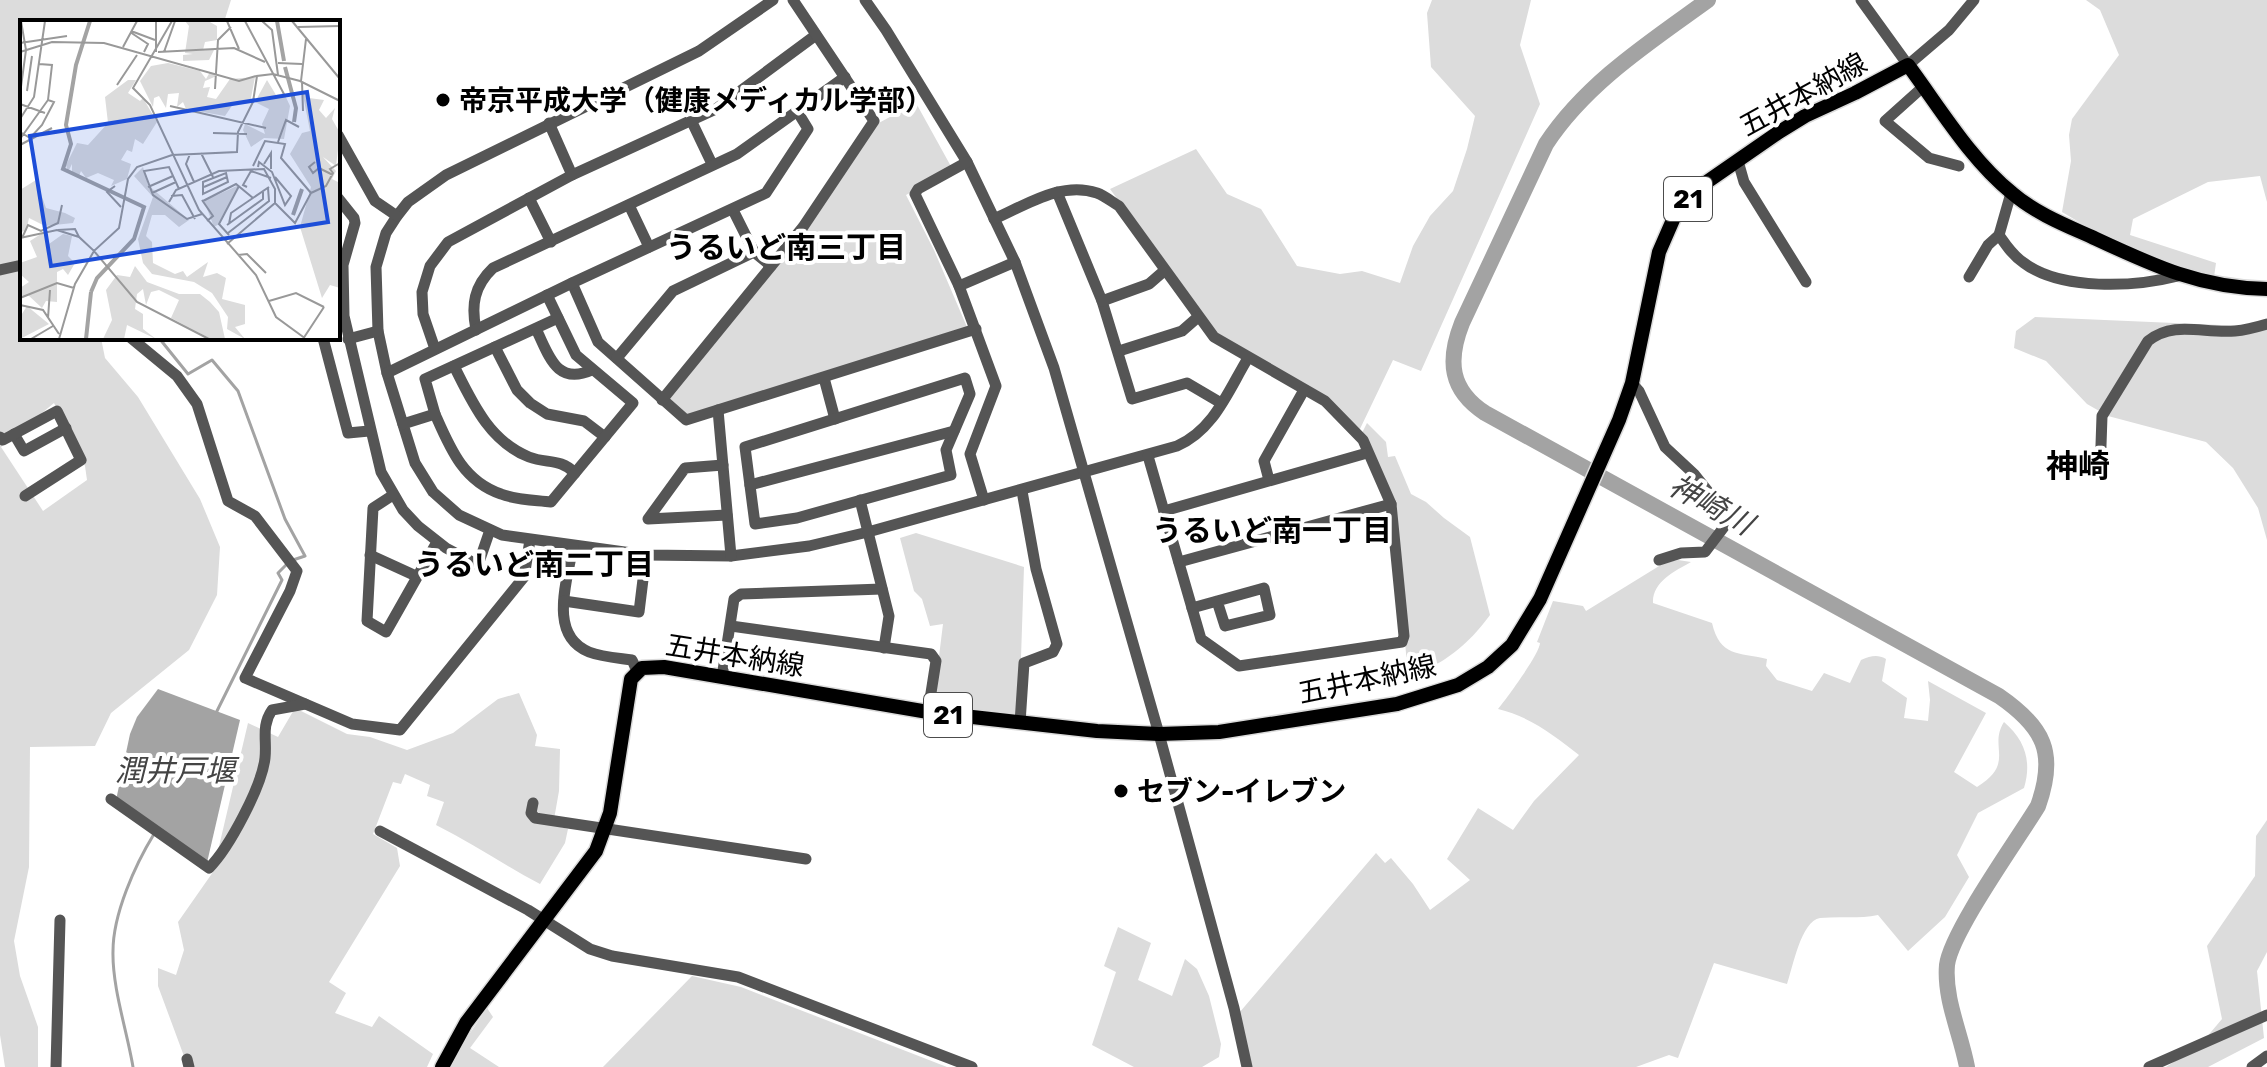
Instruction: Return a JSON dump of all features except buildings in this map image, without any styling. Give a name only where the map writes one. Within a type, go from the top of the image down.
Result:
[{"type":"main road","name":"五井本納線","points":[[442,1067],[466,1023],[587,865],[605,829],[614,792],[629,690],[637,671],[664,667],[928,712],[1159,734],[1241,729],[1397,704],[1447,690],[1468,680],[1512,645],[1525,626],[1594,481],[1632,383],[1659,252],[1670,224],[1684,203],[1701,186],[1805,116],[1908,65],[1979,160],[2011,193],[2054,220],[2178,276],[2215,284],[2267,289]]},
{"type":"street","points":[[773,0],[699,51],[446,175],[408,202],[386,233],[376,267],[378,331],[387,373],[415,463],[433,492],[459,515],[490,530],[530,540],[646,555],[731,556],[809,546],[1022,491],[1177,446],[1199,434],[1248,358]]},
{"type":"street","points":[[662,400],[803,227],[874,121],[793,0]]},
{"type":"street","points":[[865,0],[967,162],[1015,262],[1054,368],[1159,734],[1234,1008],[1247,1067]]},
{"type":"street","points":[[1861,0],[1908,65],[1949,30],[1974,0]]},
{"type":"street","points":[[435,349],[422,306],[425,279],[433,259],[455,236],[572,175],[716,109],[816,35]]},
{"type":"street","points":[[476,330],[472,301],[484,276],[493,268],[737,154],[845,77]]},
{"type":"street","points":[[1924,86],[1885,121],[1929,158],[1959,166]]},
{"type":"street","points":[[387,373],[766,193],[808,129],[797,111]]},
{"type":"street","points":[[691,120],[712,164]]},
{"type":"street","points":[[549,123],[572,175]]},
{"type":"street","points":[[340,139],[375,201],[397,216]]},
{"type":"street","points":[[1738,161],[1744,182],[1806,282]]},
{"type":"street","points":[[967,162],[918,189],[915,194],[959,286],[996,386],[970,454],[984,500]]},
{"type":"street","points":[[994,219],[1071,189],[1097,193],[1119,206],[1214,337],[1325,401],[1363,440],[1391,504],[1404,636],[1402,642],[1239,666],[1201,639],[1148,456]]},
{"type":"street","points":[[1057,192],[1102,301],[1132,399],[1187,383],[1221,403]]},
{"type":"street","points":[[1969,277],[1988,245],[1999,235],[2011,193]]},
{"type":"street","points":[[529,198],[551,242]]},
{"type":"street","points":[[340,200],[355,223],[340,266],[348,339],[381,472],[403,510],[437,542],[478,565],[490,530]]},
{"type":"street","points":[[629,205],[649,247]]},
{"type":"street","points":[[733,210],[754,252],[771,266]]},
{"type":"street","points":[[1999,235],[2027,266],[2064,281],[2156,281],[2178,276]]},
{"type":"street","points":[[617,358],[673,291],[754,252]]},
{"type":"street","points":[[959,286],[1015,262]]},
{"type":"street","points":[[0,270],[20,265]]},
{"type":"street","points":[[1102,301],[1149,284],[1164,271]]},
{"type":"street","points":[[572,283],[598,342],[686,420],[976,329]]},
{"type":"street","points":[[547,295],[576,355],[633,403],[551,502],[502,495],[475,480],[455,458],[435,414],[425,379],[558,318]]},
{"type":"street","points":[[1119,351],[1182,331],[1198,317]]},
{"type":"street","points":[[2100,474],[2102,416],[2148,341],[2159,332],[2170,329],[2234,331],[2267,324]]},
{"type":"street","points":[[536,329],[552,363],[563,373],[579,376],[592,370]]},
{"type":"street","points":[[348,339],[378,331]]},
{"type":"street","points":[[133,340],[177,376],[197,404],[228,501],[255,516],[297,571],[290,591],[245,678],[352,724],[400,730],[524,577],[530,540]]},
{"type":"street","points":[[324,340],[348,433],[369,431]]},
{"type":"street","points":[[495,347],[517,390],[530,403],[547,414],[584,421],[605,437]]},
{"type":"street","points":[[454,366],[481,419],[500,439],[528,457],[565,463],[575,473]]},
{"type":"street","points":[[824,378],[835,419]]},
{"type":"street","points":[[965,378],[970,394],[954,431],[946,450],[951,475],[797,518],[755,524],[745,447],[965,378]]},
{"type":"street","points":[[1632,383],[1639,391],[1665,447],[1694,474],[1730,519],[1705,552],[1681,553],[1659,560]]},
{"type":"street","points":[[1269,480],[1264,461],[1304,390]]},
{"type":"street","points":[[718,410],[731,556]]},
{"type":"street","points":[[0,437],[3,440],[57,411],[81,460],[25,496]]},
{"type":"street","points":[[403,424],[435,414]]},
{"type":"street","points":[[14,434],[24,451],[66,428]]},
{"type":"street","points":[[750,485],[954,431]]},
{"type":"street","points":[[1164,511],[1367,453]]},
{"type":"street","points":[[723,465],[685,468],[648,519],[727,515]]},
{"type":"street","points":[[1020,723],[1024,663],[1053,652],[1057,644],[1036,569],[1022,491]]},
{"type":"street","points":[[393,495],[373,508],[367,621],[386,632],[437,542]]},
{"type":"street","points":[[860,500],[889,616],[884,648]]},
{"type":"street","points":[[1179,562],[1391,504]]},
{"type":"street","points":[[573,546],[562,617],[565,630],[576,645],[590,653],[632,660],[637,671]]},
{"type":"street","points":[[370,555],[416,576]]},
{"type":"street","points":[[564,601],[639,612],[646,555]]},
{"type":"street","points":[[1192,608],[1217,601],[1264,588],[1270,615],[1225,626],[1217,601]]},
{"type":"street","points":[[722,677],[734,599],[741,594],[882,589]]},
{"type":"street","points":[[731,626],[935,656],[928,712]]},
{"type":"street","points":[[111,799],[209,868],[229,844],[261,775],[265,758],[265,721],[272,710],[306,704]]},
{"type":"street","points":[[533,803],[531,813],[535,818],[806,859]]},
{"type":"street","points":[[380,831],[590,949],[612,956],[738,977],[972,1067]]},
{"type":"street","points":[[56,1067],[60,920]]},
{"type":"street","points":[[2149,1067],[2267,1015]]},
{"type":"street","points":[[2252,1067],[2267,1056]]},
{"type":"shaded area","points":[[0,0],[231,0],[225,20],[20,20],[20,340],[101,340],[105,358],[138,397],[200,499],[220,547],[217,595],[189,650],[111,713],[95,746],[30,747],[29,867],[14,941],[20,976],[38,1027],[38,1067],[5,1067],[0,1035]],"holes":[[[54,403],[85,466],[87,480],[43,511],[1,447]]]},
{"type":"shaded area","points":[[1432,0],[1531,0],[1520,45],[1540,104],[1421,371],[1393,360],[1359,431],[1328,400],[1215,332],[1110,189],[1196,149],[1227,194],[1261,209],[1297,266],[1340,274],[1362,271],[1400,283],[1413,246],[1430,216],[1453,191],[1475,116],[1431,67],[1427,13]]},
{"type":"shaded area","points":[[2086,0],[2267,0],[2267,202],[2260,176],[2208,182],[2133,219],[2130,235],[2216,263],[2214,277],[2199,277],[2094,231],[2062,212],[2071,161],[2069,135],[2072,119],[2119,55],[2100,10]]},
{"type":"shaded area","points":[[916,103],[953,170],[906,195],[967,327],[686,422],[666,403],[875,125]]},
{"type":"shaded area","points":[[2035,317],[2267,327],[2267,540],[2258,508],[2233,468],[2206,442],[2108,416],[2087,404],[2046,361],[2014,348],[2016,331]]},
{"type":"shaded area","points":[[1367,423],[1386,442],[1388,457],[1395,456],[1411,494],[1470,537],[1490,615],[1454,653],[1408,677],[1395,523],[1359,439]]},
{"type":"shaded area","points":[[916,533],[1024,567],[1019,718],[935,709],[943,624],[930,626],[922,599],[914,591],[900,538]]},
{"type":"shaded area","points":[[1678,560],[1691,562],[1660,583],[1653,603],[1712,623],[1715,634],[1725,647],[1767,659],[1766,666],[1777,680],[1812,691],[1824,673],[1850,683],[1861,660],[1880,656],[1886,659],[1882,681],[1907,698],[1904,718],[1928,721],[1928,681],[1986,713],[1954,772],[1977,787],[1995,770],[2004,722],[2017,736],[2027,760],[2024,788],[1978,813],[1957,855],[1969,877],[1945,917],[1908,951],[1878,915],[1820,918],[1813,921],[1803,936],[1787,984],[1714,963],[1678,1058],[1669,1055],[1636,1067],[1251,1067],[1239,1013],[1376,853],[1385,863],[1391,858],[1430,910],[1470,880],[1447,859],[1478,808],[1513,830],[1534,801],[1579,755],[1531,722],[1498,709],[1535,656],[1540,643],[1537,642],[1553,601],[1583,606],[1586,611],[1664,563]]},
{"type":"shaded area","points":[[519,693],[537,735],[535,746],[560,749],[559,791],[553,825],[568,829],[565,843],[540,884],[436,825],[444,802],[427,796],[430,785],[405,774],[401,784],[393,782],[373,834],[397,848],[400,866],[329,982],[346,993],[335,1013],[372,1027],[379,1016],[433,1054],[427,1067],[188,1067],[158,986],[158,968],[176,975],[184,950],[178,922],[213,872],[248,723],[278,737],[295,708],[347,734],[370,737],[407,750],[453,733],[498,699]]},
{"type":"shaded area","points":[[2267,820],[2267,952],[2257,971],[2264,1038],[2208,1067],[2166,1067],[2200,1045],[2222,1019],[2207,946],[2255,876],[2256,836]]},
{"type":"shaded area","points":[[1118,927],[1151,943],[1138,980],[1172,996],[1185,959],[1197,969],[1209,996],[1221,1044],[1219,1057],[1202,1067],[1134,1067],[1092,1045],[1116,972],[1104,966]]},
{"type":"shaded area","points":[[692,976],[741,987],[947,1067],[603,1067]]},
{"type":"shaded area","points":[[487,1008],[493,1017],[470,1048],[499,1067],[451,1067],[464,1042]]},
{"type":"water","name":"潤井戸堰","points":[[158,689],[240,720],[203,870],[115,805],[130,734],[137,717]]},
{"type":"waterway","name":"神崎川","points":[[1708,0],[1620,65],[1580,102],[1546,144],[1462,323],[1454,350],[1455,374],[1465,395],[1485,413],[1999,696],[2036,730],[2046,756],[2044,787],[2038,806],[1972,909],[1951,950],[1947,965],[1950,1004],[1967,1067]]},
{"type":"waterway","points":[[161,340],[188,374],[212,360],[238,391],[285,519],[305,556],[293,560]]},
{"type":"waterway","points":[[217,711],[282,580],[278,573],[287,564]]},
{"type":"waterway","points":[[133,1067],[115,979],[114,937],[126,890],[154,834]]},
{"type":"place","name":"帝京平成大学（健康メディカル学部）","points":[[443,100]]},
{"type":"place","name":"セブン-イレブン","points":[[1121,791]]},
{"type":"district","name":"うるいど南三丁目","points":[[786,248]]},
{"type":"district","name":"神崎","points":[[2078,466]]},
{"type":"district","name":"うるいど南一丁目","points":[[1272,531]]},
{"type":"district","name":"うるいど南二丁目","points":[[534,565]]}]
